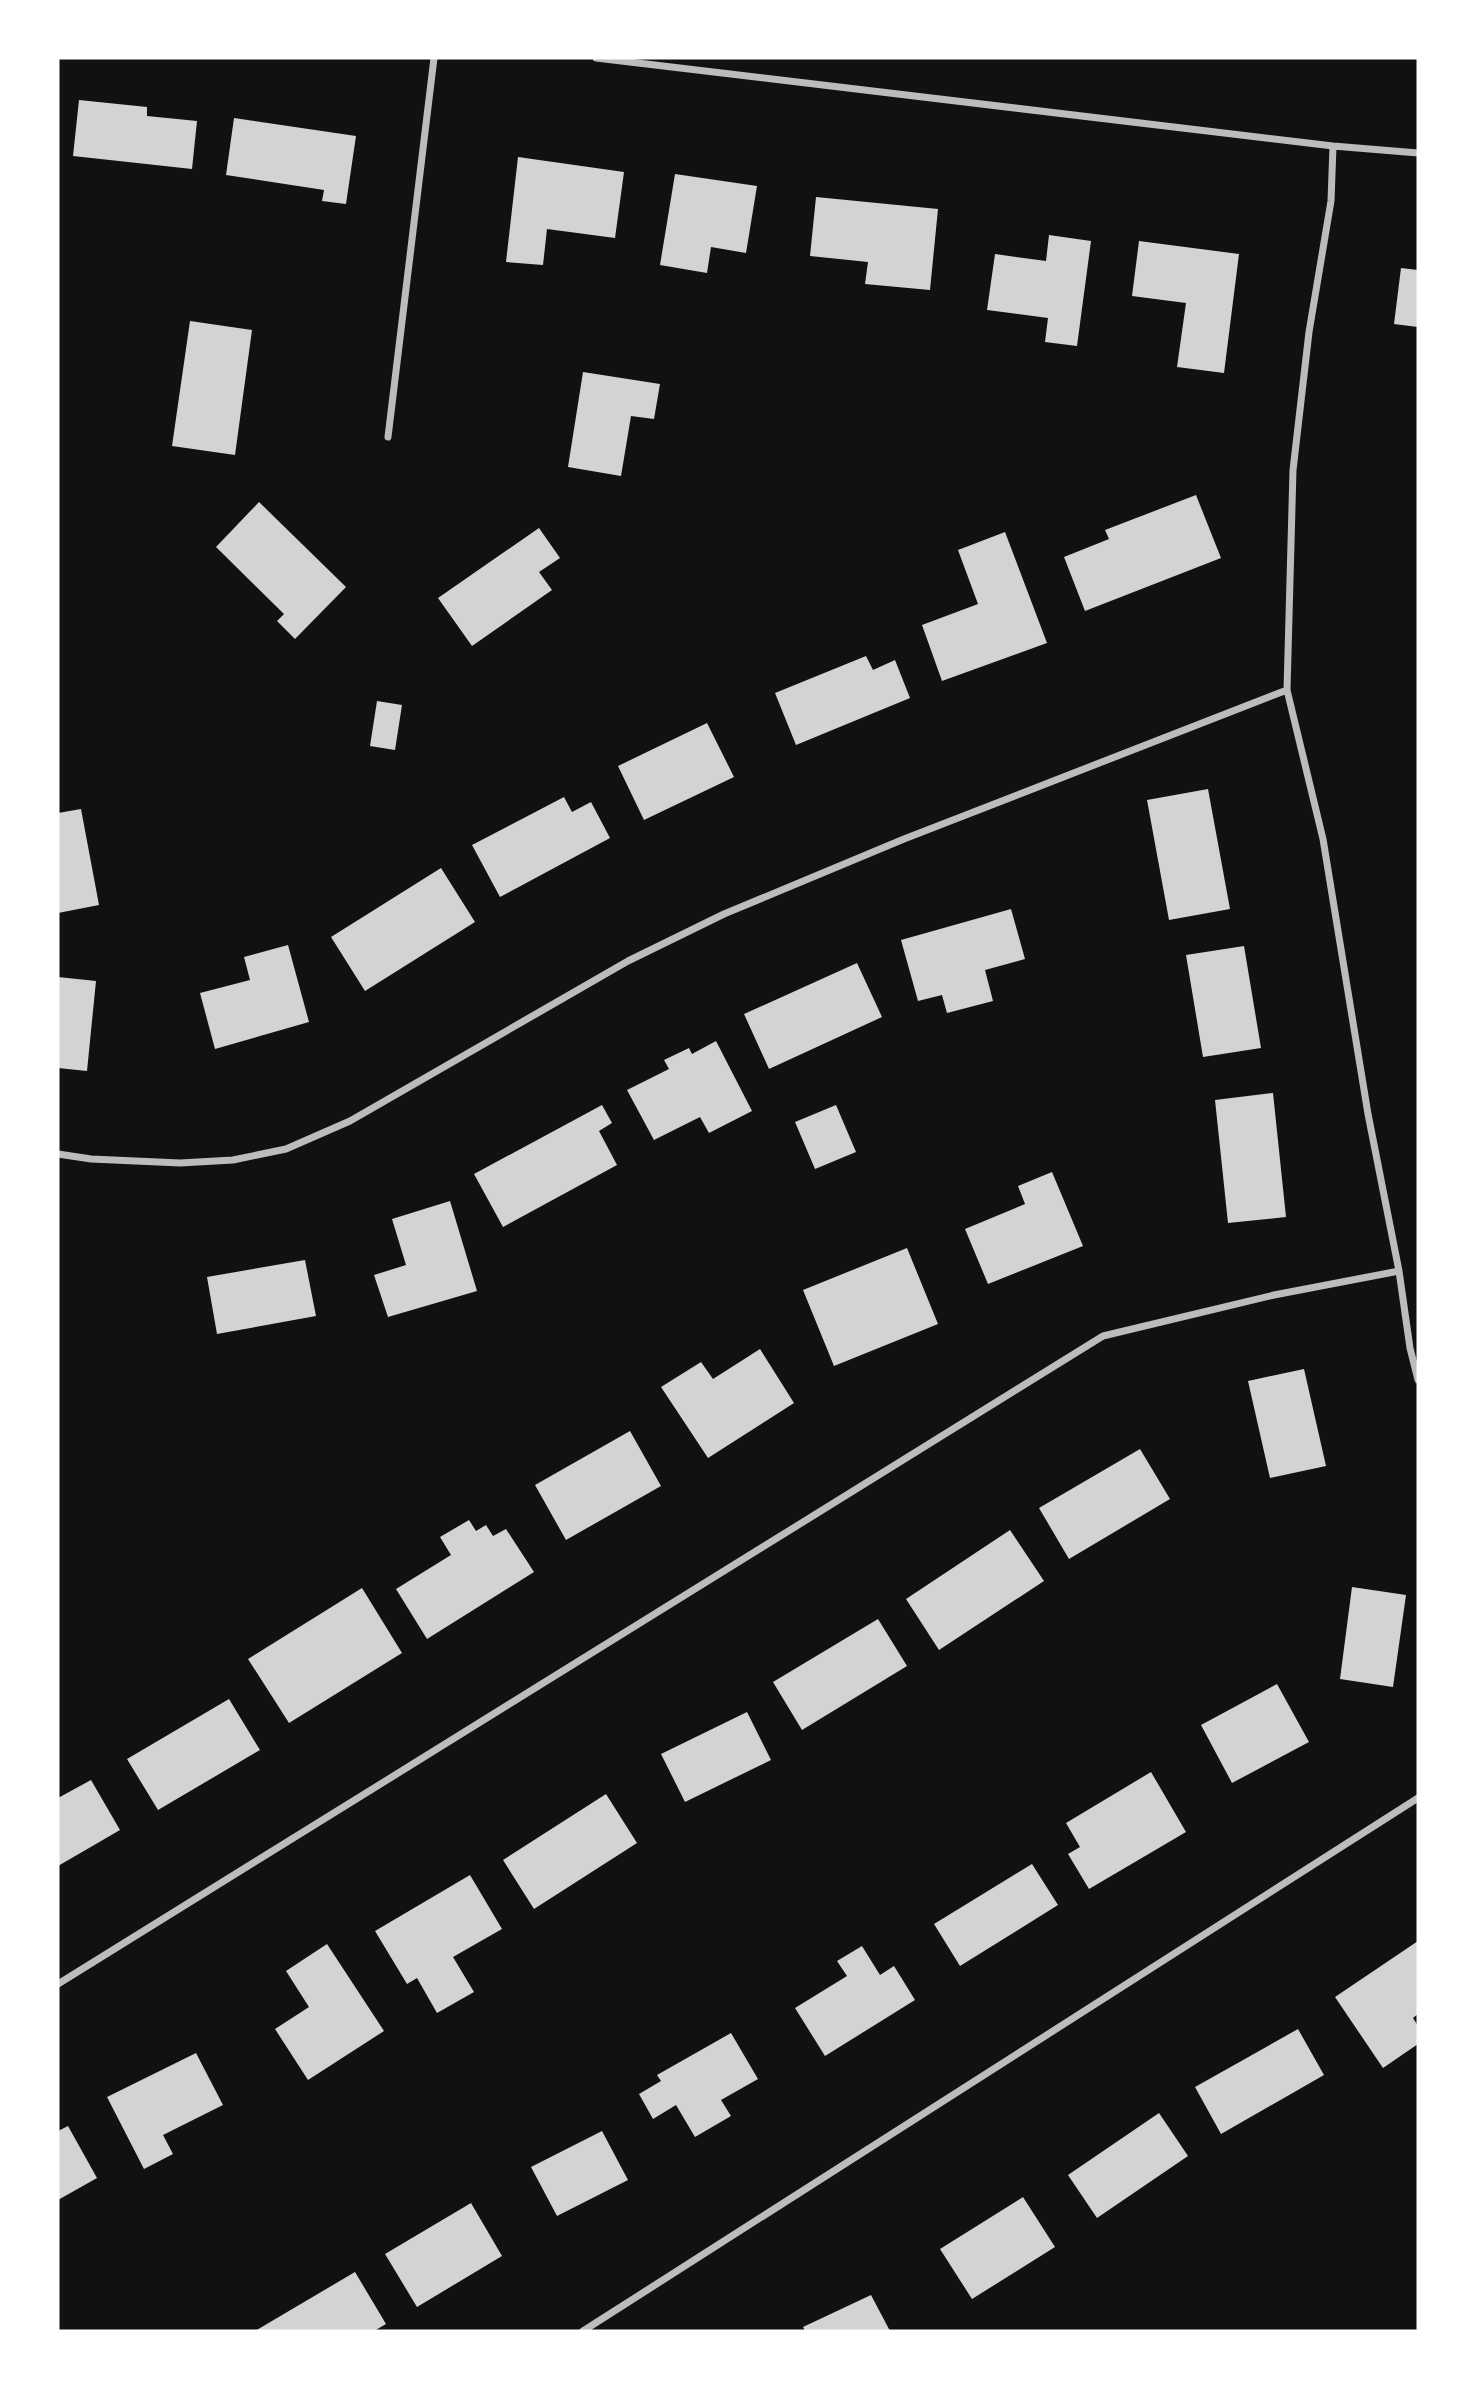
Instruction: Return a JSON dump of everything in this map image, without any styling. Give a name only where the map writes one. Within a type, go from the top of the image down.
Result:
[{"type":"street","points":[[388,437],[434,58]]},
{"type":"street","points":[[596,58],[1333,146],[1418,153]]},
{"type":"street","points":[[1333,146],[1331,201],[1309,331],[1293,470],[1287,690],[1323,839],[1368,1114],[1418,1380]]},
{"type":"street","points":[[58,1154],[91,1159],[180,1163],[233,1160],[286,1149],[350,1121],[628,961],[724,914],[904,839],[1287,690]]},
{"type":"street","points":[[58,1984],[1103,1336],[1274,1295],[1399,1271]]},
{"type":"street","points":[[583,2331],[1418,1798]]},
{"type":"building","points":[[79,100],[147,107],[147,116],[197,121],[192,169],[73,156]]},
{"type":"building","points":[[234,118],[356,136],[346,204],[322,201],[324,190],[226,175]]},
{"type":"building","points":[[518,157],[624,172],[615,238],[547,229],[543,265],[506,262]]},
{"type":"building","points":[[675,174],[757,186],[746,253],[711,247],[707,273],[660,265]]},
{"type":"building","points":[[816,197],[938,209],[930,290],[865,284],[868,262],[810,256]]},
{"type":"building","points":[[1049,235],[1091,241],[1077,346],[1045,342],[1048,318],[987,310],[995,254],[1046,261]]},
{"type":"building","points":[[1139,241],[1239,254],[1224,373],[1177,367],[1186,303],[1132,296]]},
{"type":"building","points":[[1401,268],[1418,270],[1418,327],[1394,324]]},
{"type":"building","points":[[190,321],[252,330],[235,455],[172,446]]},
{"type":"building","points":[[583,372],[660,384],[654,419],[631,416],[621,476],[568,467]]},
{"type":"building","points":[[1196,495],[1221,558],[1085,611],[1064,557],[1109,539],[1105,530]]},
{"type":"building","points":[[259,502],[346,587],[295,639],[277,621],[284,614],[216,547]]},
{"type":"building","points":[[539,528],[560,558],[539,572],[552,590],[472,646],[438,598]]},
{"type":"building","points":[[1005,532],[1047,643],[942,681],[922,625],[978,604],[958,550]]},
{"type":"building","points":[[866,656],[873,670],[895,660],[910,698],[796,745],[775,693]]},
{"type":"building","points":[[377,701],[402,705],[395,750],[370,746]]},
{"type":"building","points":[[707,723],[734,777],[644,820],[618,766]]},
{"type":"building","points":[[1208,789],[1230,909],[1169,920],[1147,800]]},
{"type":"building","points":[[564,797],[572,812],[591,802],[610,838],[500,897],[472,845]]},
{"type":"building","points":[[81,809],[99,905],[58,913],[58,813]]},
{"type":"building","points":[[441,868],[475,922],[365,991],[331,937]]},
{"type":"building","points":[[1011,909],[1025,959],[985,970],[993,1001],[947,1013],[942,995],[918,1001],[901,940]]},
{"type":"building","points":[[288,945],[309,1022],[215,1049],[200,993],[250,980],[244,957]]},
{"type":"building","points":[[1244,946],[1261,1048],[1203,1057],[1186,955]]},
{"type":"building","points":[[857,963],[882,1017],[769,1069],[744,1014]]},
{"type":"building","points":[[58,977],[96,981],[87,1071],[58,1068]]},
{"type":"building","points":[[716,1041],[752,1111],[709,1133],[700,1117],[654,1140],[627,1090],[669,1069],[664,1060],[689,1048],[692,1054]]},
{"type":"building","points":[[1273,1093],[1286,1217],[1228,1223],[1215,1100]]},
{"type":"building","points":[[602,1105],[612,1123],[599,1131],[617,1165],[503,1227],[474,1174]]},
{"type":"building","points":[[836,1105],[856,1152],[815,1169],[795,1122]]},
{"type":"building","points":[[1052,1172],[1083,1246],[988,1284],[965,1229],[1025,1204],[1018,1186]]},
{"type":"building","points":[[450,1201],[477,1291],[388,1317],[374,1275],[406,1265],[392,1219]]},
{"type":"building","points":[[907,1248],[938,1324],[834,1366],[803,1290]]},
{"type":"building","points":[[305,1260],[316,1316],[217,1334],[207,1277]]},
{"type":"building","points":[[760,1349],[794,1403],[708,1458],[661,1387],[701,1362],[713,1379]]},
{"type":"building","points":[[1304,1369],[1326,1466],[1270,1478],[1248,1381]]},
{"type":"building","points":[[630,1431],[661,1486],[566,1540],[535,1485]]},
{"type":"building","points":[[1140,1449],[1170,1499],[1069,1559],[1039,1508]]},
{"type":"building","points":[[469,1520],[476,1531],[486,1525],[493,1536],[506,1529],[534,1572],[427,1639],[396,1589],[451,1555],[440,1537]]},
{"type":"building","points":[[1010,1530],[1044,1581],[939,1650],[906,1599]]},
{"type":"building","points":[[1352,1587],[1406,1595],[1393,1687],[1340,1679]]},
{"type":"building","points":[[362,1588],[402,1653],[289,1723],[248,1659]]},
{"type":"building","points":[[878,1619],[907,1666],[802,1730],[773,1682]]},
{"type":"building","points":[[1277,1684],[1309,1742],[1232,1783],[1201,1725]]},
{"type":"building","points":[[229,1699],[260,1750],[158,1810],[127,1759]]},
{"type":"building","points":[[747,1712],[771,1760],[685,1802],[661,1754]]},
{"type":"building","points":[[1151,1772],[1186,1832],[1089,1889],[1068,1854],[1080,1847],[1066,1823]]},
{"type":"building","points":[[91,1780],[120,1830],[58,1866],[58,1798]]},
{"type":"building","points":[[606,1794],[637,1843],[534,1909],[503,1860]]},
{"type":"building","points":[[1032,1864],[1058,1905],[960,1966],[934,1924]]},
{"type":"building","points":[[470,1875],[502,1929],[453,1957],[474,1992],[437,2013],[417,1978],[407,1984],[375,1931]]},
{"type":"building","points":[[1418,1941],[1418,2014],[1413,2018],[1418,2026],[1418,2044],[1383,2068],[1335,1997]]},
{"type":"building","points":[[327,1944],[384,2031],[308,2080],[275,2029],[309,2007],[286,1971]]},
{"type":"building","points":[[862,1946],[880,1975],[894,1966],[915,2000],[825,2056],[795,2008],[847,1976],[837,1961]]},
{"type":"building","points":[[1298,2029],[1324,2075],[1221,2134],[1195,2087]]},
{"type":"building","points":[[731,2033],[758,2079],[721,2100],[731,2116],[695,2137],[676,2105],[653,2119],[639,2094],[661,2081],[657,2075]]},
{"type":"building","points":[[196,2053],[223,2105],[163,2135],[173,2154],[144,2169],[107,2097]]},
{"type":"building","points":[[1159,2113],[1188,2156],[1097,2218],[1068,2175]]},
{"type":"building","points":[[68,2126],[97,2178],[58,2200],[58,2131]]},
{"type":"building","points":[[602,2131],[628,2180],[557,2216],[531,2167]]},
{"type":"building","points":[[1023,2197],[1055,2247],[972,2299],[940,2249]]},
{"type":"building","points":[[471,2203],[502,2256],[417,2307],[385,2254]]},
{"type":"building","points":[[355,2272],[386,2324],[374,2331],[255,2331]]},
{"type":"building","points":[[871,2295],[890,2331],[805,2331],[803,2327]]}]
